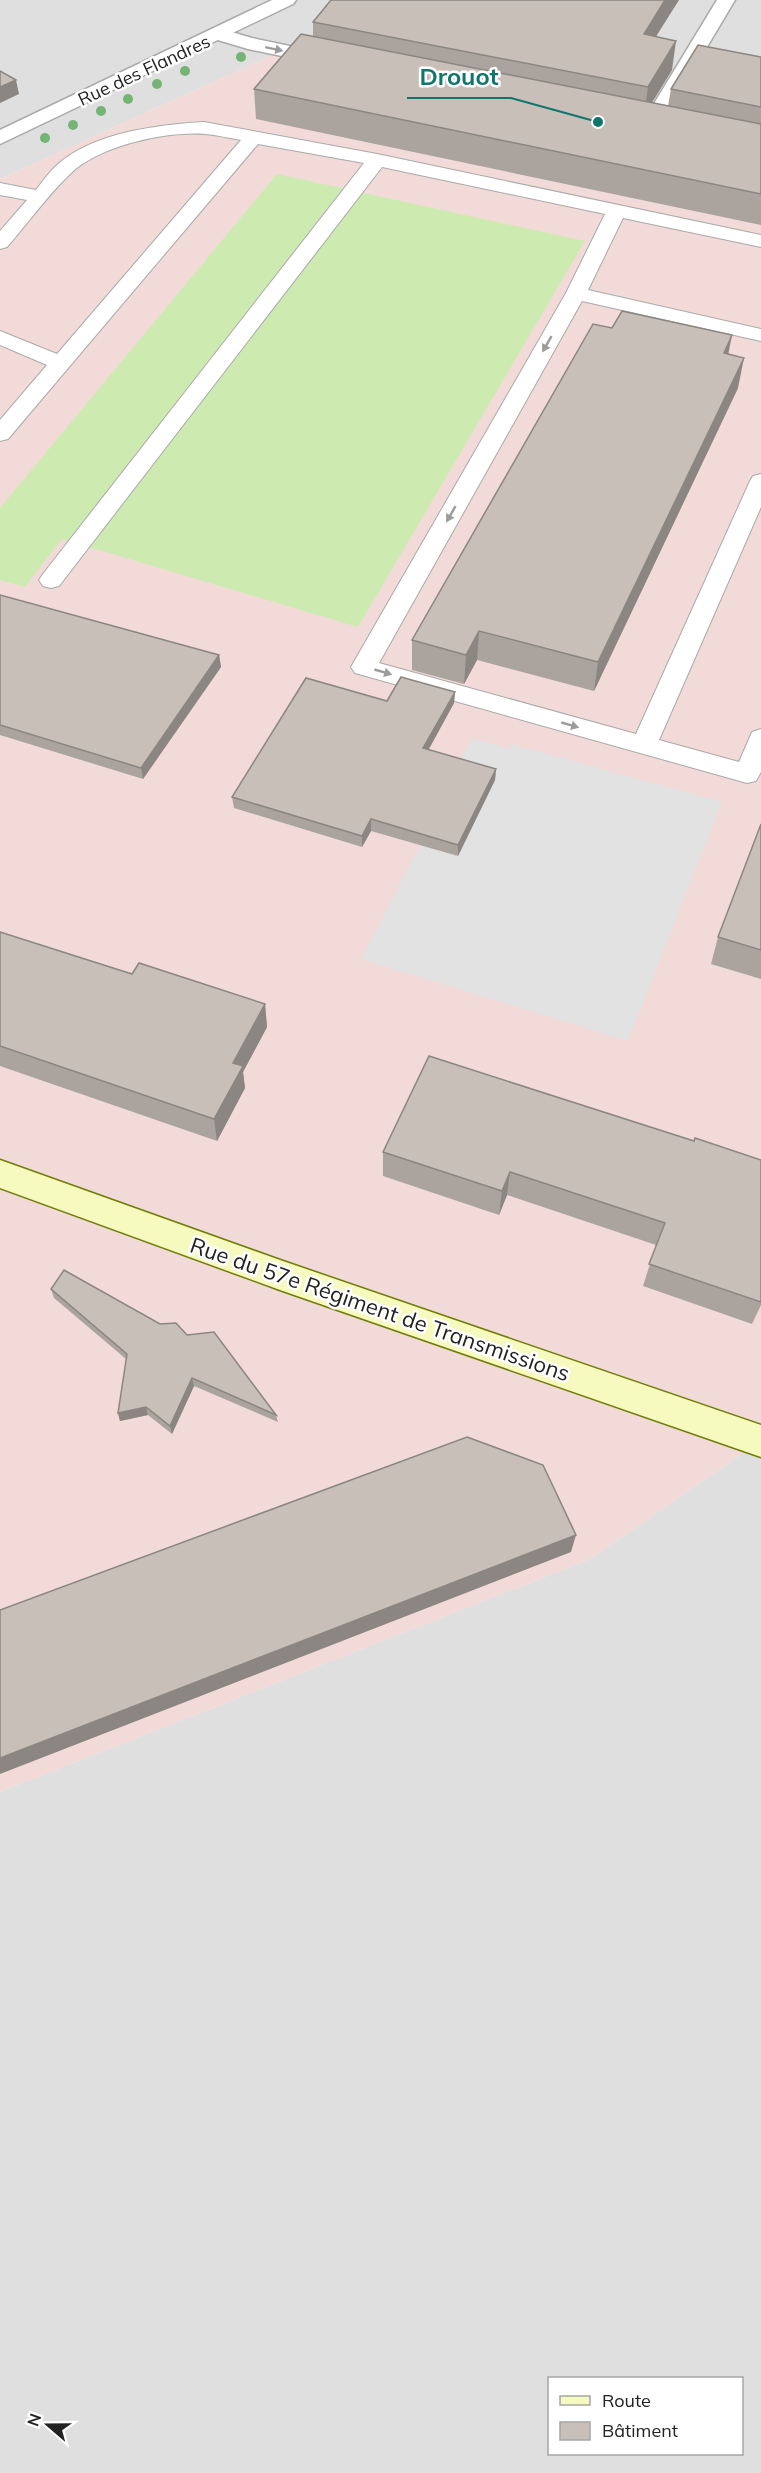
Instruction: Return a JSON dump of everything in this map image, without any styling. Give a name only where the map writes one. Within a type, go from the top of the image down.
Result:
[{"type":"main road","name":"Rue du 57e Régiment de Transmissions","points":[[0,1174],[280,1275],[761,1441]]},
{"type":"street","name":"Rue des Flandres","points":[[0,138],[287,0]]},
{"type":"street","points":[[673,129],[641,123],[726,0]]},
{"type":"street","points":[[218,34],[249,44],[353,65]]},
{"type":"lane","points":[[0,243],[64,169],[82,156],[154,130],[204,128],[377,160],[761,241]]},
{"type":"lane","points":[[0,434],[254,137]]},
{"type":"lane","points":[[51,580],[377,160]]},
{"type":"lane","points":[[0,189],[39,196]]},
{"type":"lane","points":[[617,211],[576,293],[364,666],[747,774],[761,738]]},
{"type":"lane","points":[[576,293],[761,335]]},
{"type":"lane","points":[[0,337],[61,363]]},
{"type":"lane","points":[[644,746],[761,481]]},
{"type":"shaded area","points":[[0,0],[761,0],[761,151],[281,51],[0,179]]},
{"type":"shaded area","points":[[281,51],[761,151],[761,1441],[590,1559],[0,1792],[0,179]]},
{"type":"shaded area","points":[[472,738],[509,749],[511,744],[722,802],[628,1041],[361,959],[420,845],[457,856],[456,769]]},
{"type":"shaded area","points":[[761,1441],[761,2473],[0,2473],[0,1792],[590,1559]]},
{"type":"green space","points":[[277,174],[585,241],[358,627],[62,539],[25,587],[0,580],[0,508]]},
{"type":"building","points":[[331,0],[665,0],[644,34],[676,41],[648,87],[313,22]]},
{"type":"building","points":[[301,34],[761,124],[761,194],[254,89]]},
{"type":"building","points":[[698,45],[761,57],[761,107],[671,89]]},
{"type":"building","points":[[0,71],[16,80],[0,87]]},
{"type":"building","points":[[622,311],[732,335],[724,353],[744,358],[598,662],[479,631],[466,655],[412,640],[593,324],[612,328]]},
{"type":"building","points":[[0,595],[219,655],[141,768],[0,725]]},
{"type":"building","points":[[401,677],[455,692],[423,748],[496,769],[458,845],[371,819],[362,836],[232,797],[306,678],[387,701]]},
{"type":"building","points":[[761,824],[761,950],[718,937]]},
{"type":"building","points":[[0,932],[132,974],[139,963],[265,1004],[233,1063],[243,1066],[214,1119],[0,1046]]},
{"type":"building","points":[[429,1056],[694,1141],[695,1138],[761,1160],[761,1302],[649,1264],[665,1223],[510,1172],[502,1191],[383,1152]]},
{"type":"building","points":[[64,1270],[160,1324],[176,1323],[187,1335],[214,1332],[276,1415],[192,1378],[170,1426],[146,1407],[118,1413],[127,1354],[51,1289]]},
{"type":"building","points":[[467,1437],[543,1465],[576,1535],[0,1758],[0,1610]]},
{"type":"place","name":"Drouot","points":[[598,122]]}]
